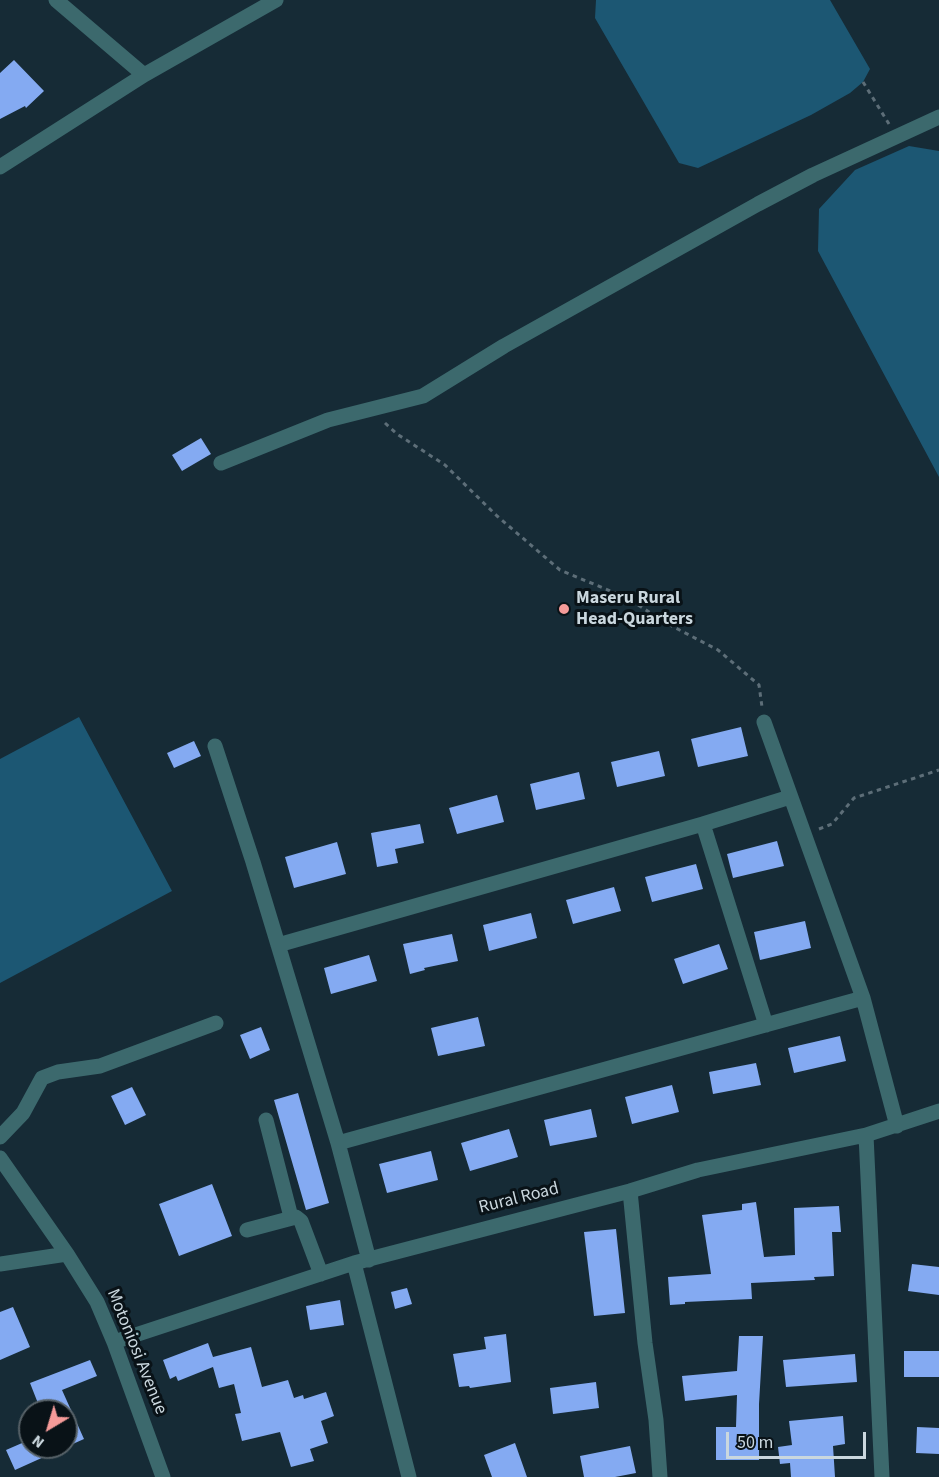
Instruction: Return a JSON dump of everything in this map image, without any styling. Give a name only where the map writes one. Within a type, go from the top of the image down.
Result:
[{"type":"street","points":[[56,0],[144,75]]},
{"type":"street","points":[[0,167],[144,75],[276,0]]},
{"type":"street","points":[[221,463],[328,420],[423,396],[504,346],[748,209],[813,175],[939,117]]},
{"type":"street","points":[[764,722],[863,998],[897,1126]]},
{"type":"street","points":[[215,746],[253,862],[338,1143],[409,1477]]},
{"type":"street","points":[[278,945],[790,797]]},
{"type":"street","points":[[703,824],[766,1025]]},
{"type":"street","points":[[338,1143],[863,998]]},
{"type":"street","points":[[0,1137],[23,1113],[42,1078],[58,1072],[100,1066],[216,1023]]},
{"type":"street","name":"Rural Road","points":[[114,1342],[362,1261],[484,1227],[630,1191],[698,1170],[866,1135],[939,1111]]},
{"type":"street","points":[[266,1120],[291,1217]]},
{"type":"street","points":[[866,1135],[882,1477]]},
{"type":"street","name":"Motoniosi Avenue","points":[[0,1158],[67,1254],[97,1302],[163,1477]]},
{"type":"street","points":[[630,1191],[645,1342],[656,1419],[660,1477]]},
{"type":"street","points":[[247,1230],[296,1217],[301,1221],[321,1274]]},
{"type":"street","points":[[0,1264],[67,1254]]},
{"type":"path","points":[[863,82],[897,137]]},
{"type":"path","points":[[371,409],[397,434],[445,465],[497,516],[560,570],[627,598],[668,624],[718,650],[759,686],[764,722]]},
{"type":"path","points":[[804,835],[832,824],[854,798],[939,770]]},
{"type":"shaded area","points":[[596,0],[830,0],[870,69],[863,82],[850,93],[811,115],[698,168],[679,163],[595,18]]},
{"type":"shaded area","points":[[909,146],[939,151],[939,477],[818,251],[819,209],[855,170]]},
{"type":"shaded area","points":[[79,717],[172,891],[0,983],[0,759]]},
{"type":"building","points":[[14,60],[44,91],[26,108],[25,106],[0,119],[0,73]]},
{"type":"building","points":[[201,438],[211,454],[182,471],[172,455]]},
{"type":"building","points":[[741,727],[748,756],[698,767],[691,739]]},
{"type":"building","points":[[194,741],[201,756],[174,768],[167,753]]},
{"type":"building","points":[[659,751],[665,776],[617,787],[611,762]]},
{"type":"building","points":[[579,772],[585,799],[536,810],[530,784]]},
{"type":"building","points":[[497,795],[504,822],[457,834],[449,808]]},
{"type":"building","points":[[420,824],[424,843],[395,849],[398,863],[377,867],[371,833]]},
{"type":"building","points":[[777,841],[784,866],[733,878],[727,854]]},
{"type":"building","points":[[337,842],[346,874],[294,888],[285,857]]},
{"type":"building","points":[[696,864],[703,889],[652,902],[645,877]]},
{"type":"building","points":[[614,887],[621,911],[573,924],[566,900]]},
{"type":"building","points":[[531,913],[537,938],[489,951],[483,925]]},
{"type":"building","points":[[805,921],[811,948],[760,960],[754,932]]},
{"type":"building","points":[[452,934],[458,961],[424,968],[425,970],[410,974],[403,944]]},
{"type":"building","points":[[719,944],[728,969],[683,984],[674,959]]},
{"type":"building","points":[[369,955],[377,981],[331,994],[324,968]]},
{"type":"building","points":[[478,1017],[485,1046],[438,1056],[431,1028]]},
{"type":"building","points":[[261,1027],[270,1050],[250,1059],[240,1035]]},
{"type":"building","points":[[840,1036],[846,1061],[794,1073],[788,1048]]},
{"type":"building","points":[[756,1063],[761,1085],[713,1094],[709,1072]]},
{"type":"building","points":[[672,1085],[679,1112],[632,1124],[625,1097]]},
{"type":"building","points":[[132,1087],[146,1115],[125,1125],[111,1096]]},
{"type":"building","points":[[298,1093],[329,1203],[306,1210],[274,1100]]},
{"type":"building","points":[[591,1109],[597,1137],[550,1146],[544,1120]]},
{"type":"building","points":[[509,1129],[518,1157],[470,1171],[461,1143]]},
{"type":"building","points":[[431,1151],[438,1180],[387,1193],[379,1164]]},
{"type":"building","points":[[212,1184],[232,1236],[179,1256],[159,1204]]},
{"type":"building","points":[[756,1202],[764,1257],[795,1255],[794,1208],[839,1206],[841,1232],[832,1232],[834,1276],[814,1277],[815,1280],[751,1283],[752,1299],[685,1302],[685,1304],[670,1305],[668,1277],[711,1274],[702,1215],[742,1210],[742,1204]]},
{"type":"building","points":[[616,1229],[625,1313],[594,1316],[584,1232]]},
{"type":"building","points":[[912,1264],[939,1267],[939,1295],[908,1291]]},
{"type":"building","points":[[407,1288],[412,1304],[395,1309],[391,1292]]},
{"type":"building","points":[[340,1300],[344,1325],[310,1330],[306,1306]]},
{"type":"building","points":[[13,1307],[30,1347],[0,1360],[0,1312]]},
{"type":"building","points":[[506,1334],[511,1382],[470,1388],[469,1386],[459,1387],[453,1354],[486,1349],[484,1337]]},
{"type":"building","points":[[739,1336],[763,1336],[759,1404],[759,1460],[716,1460],[716,1427],[736,1427],[737,1395],[685,1401],[682,1376],[737,1371]]},
{"type":"building","points":[[208,1343],[213,1357],[251,1347],[262,1387],[288,1380],[294,1398],[303,1395],[304,1399],[326,1392],[334,1416],[321,1421],[328,1443],[310,1449],[314,1461],[291,1467],[280,1432],[242,1441],[235,1414],[241,1413],[234,1384],[219,1388],[213,1367],[178,1381],[176,1376],[170,1379],[163,1360]]},
{"type":"building","points":[[904,1351],[939,1351],[939,1377],[904,1377]]},
{"type":"building","points":[[855,1354],[857,1382],[786,1387],[783,1360]]},
{"type":"building","points":[[90,1360],[97,1376],[62,1390],[66,1399],[36,1399],[30,1383]]},
{"type":"building","points":[[596,1382],[599,1408],[553,1414],[550,1388]]},
{"type":"building","points":[[843,1416],[845,1444],[833,1446],[835,1477],[791,1477],[790,1463],[780,1464],[778,1447],[792,1445],[789,1421]]},
{"type":"building","points":[[78,1426],[84,1439],[78,1442]]},
{"type":"building","points":[[917,1427],[939,1428],[939,1454],[916,1453]]},
{"type":"building","points":[[515,1443],[527,1477],[492,1477],[484,1455]]},
{"type":"building","points":[[18,1445],[18,1459],[39,1459],[15,1470],[6,1450]]},
{"type":"building","points":[[630,1446],[636,1473],[615,1477],[584,1477],[580,1456]]},
{"type":"place","name":"Maseru Rural Head-Quarters","points":[[564,609]]}]
